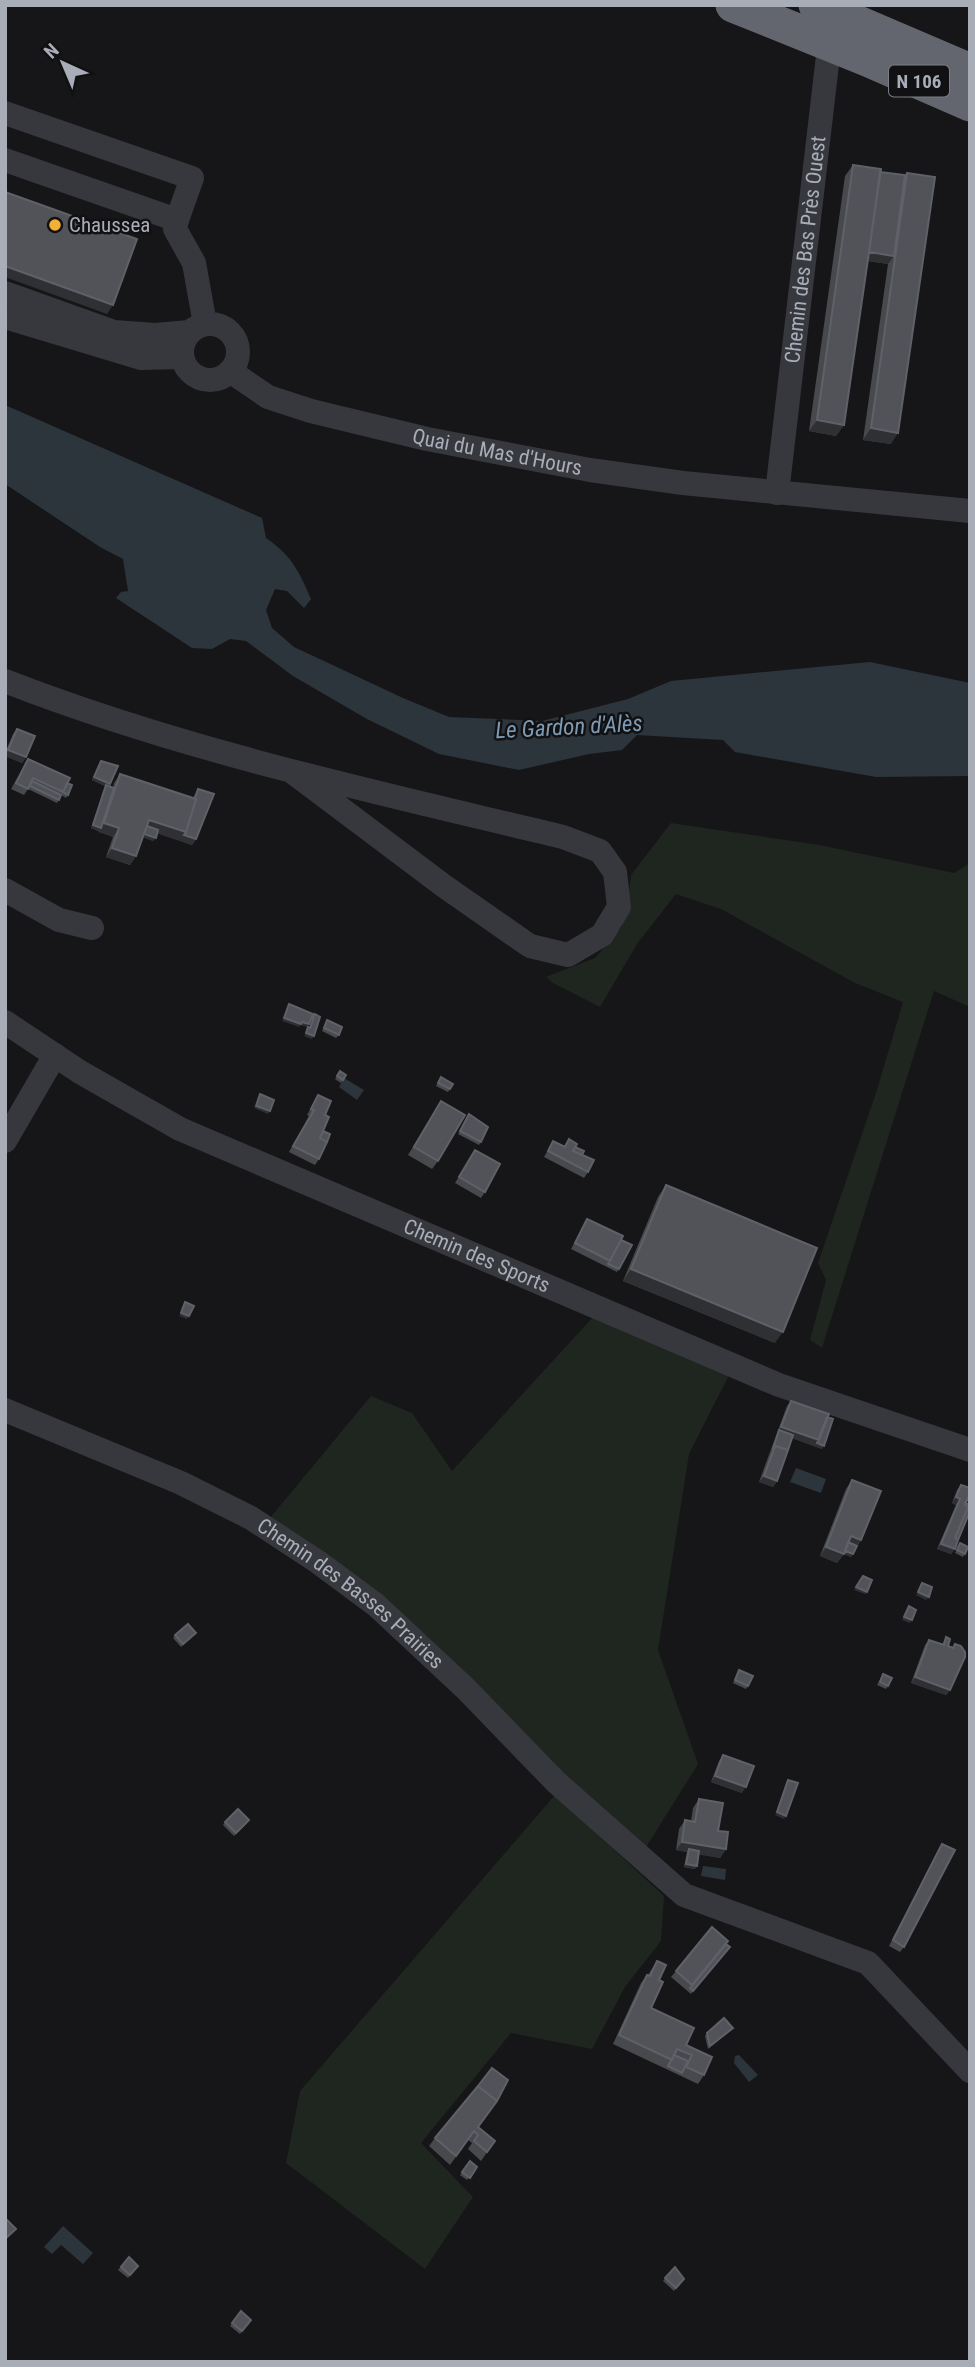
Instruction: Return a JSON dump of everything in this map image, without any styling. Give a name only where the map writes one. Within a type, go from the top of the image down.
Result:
[{"type":"highway","name":"N 106","points":[[733,5],[807,18],[869,44],[970,71]]},
{"type":"highway","name":"N 106","points":[[869,44],[970,104]]},
{"type":"street","name":"Chemin des Bas Près Ouest","points":[[777,493],[834,5]]},
{"type":"street","points":[[5,113],[191,178],[175,229],[194,263],[198,328],[182,348],[182,357],[191,372],[206,380],[215,380],[230,371],[238,356],[235,338],[222,326],[198,328],[155,335],[114,332],[5,293]]},
{"type":"street","points":[[5,160],[177,220]]},
{"type":"street","points":[[5,317],[141,358],[182,357]]},
{"type":"street","name":"Quai du Mas d'Hours","points":[[230,371],[268,397],[311,411],[427,439],[590,470],[777,493],[970,511]]},
{"type":"street","points":[[5,681],[68,706],[291,771],[563,837],[600,851],[615,872],[619,906],[602,935],[568,955],[530,946],[444,886],[291,771]]},
{"type":"street","points":[[5,890],[60,920],[92,928]]},
{"type":"street","name":"Chemin des Sports","points":[[5,1022],[80,1072],[193,1135],[779,1385],[970,1450]]},
{"type":"street","points":[[5,1141],[55,1055]]},
{"type":"street","name":"Chemin des Basses Prairies","points":[[5,1410],[181,1483],[251,1518],[318,1562],[376,1605],[456,1679],[555,1782],[684,1895],[868,1963],[970,2071]]},
{"type":"shaded area","points":[[671,823],[819,845],[954,873],[970,863],[970,1007],[934,991],[822,1348],[810,1340],[826,1280],[818,1263],[877,1090],[903,1002],[855,983],[721,909],[676,894],[637,944],[600,1007],[553,983],[546,977],[595,958],[621,928],[631,875]]},
{"type":"shaded area","points":[[594,1316],[730,1373],[689,1454],[658,1650],[698,1764],[643,1852],[269,1519],[371,1396],[412,1413],[452,1471]]},
{"type":"shaded area","points":[[555,1795],[664,1896],[661,1941],[625,1987],[592,2049],[511,2033],[421,2143],[473,2197],[425,2269],[286,2163],[300,2091]]},
{"type":"water","name":"Le Gardon d'Alès","points":[[5,405],[262,518],[266,538],[294,565],[311,599],[304,608],[287,591],[275,589],[266,610],[272,628],[294,647],[449,717],[542,721],[628,699],[671,681],[870,662],[970,683],[970,776],[876,777],[735,752],[723,740],[637,735],[622,750],[589,754],[519,770],[439,754],[367,719],[293,676],[246,641],[230,639],[212,649],[192,648],[116,598],[121,592],[128,591],[123,559],[100,547],[5,484]]},
{"type":"water","points":[[344,1078],[364,1090],[357,1100],[339,1087]]},
{"type":"water","points":[[796,1468],[826,1479],[821,1493],[790,1482]]},
{"type":"water","points":[[703,1866],[726,1869],[725,1880],[701,1876]]},
{"type":"water","points":[[739,2055],[758,2075],[749,2082],[734,2063],[735,2056]]},
{"type":"water","points":[[63,2226],[93,2253],[83,2264],[61,2245],[52,2254],[44,2247]]},
{"type":"building","points":[[853,165],[881,169],[844,425],[817,420]]},
{"type":"building","points":[[880,172],[905,175],[894,256],[869,252]]},
{"type":"building","points":[[907,173],[935,177],[898,433],[871,428]]},
{"type":"building","points":[[5,192],[137,239],[113,305],[5,266]]},
{"type":"building","points":[[17,729],[35,736],[26,757],[8,750]]},
{"type":"building","points":[[28,759],[70,778],[63,792],[33,778],[28,789],[16,783]]},
{"type":"building","points":[[101,761],[118,766],[110,784],[94,777]]},
{"type":"building","points":[[120,774],[196,799],[186,832],[149,820],[136,856],[112,848],[119,828],[104,823]]},
{"type":"building","points":[[32,781],[61,795],[59,800],[30,786]]},
{"type":"building","points":[[67,783],[72,785],[68,795],[63,792]]},
{"type":"building","points":[[106,785],[114,788],[101,828],[93,825]]},
{"type":"building","points":[[198,789],[214,794],[196,839],[184,835]]},
{"type":"building","points":[[147,826],[158,830],[156,838],[144,834]]},
{"type":"building","points":[[289,1004],[313,1014],[309,1024],[284,1018]]},
{"type":"building","points":[[315,1014],[320,1017],[314,1036],[306,1033]]},
{"type":"building","points":[[327,1020],[342,1027],[339,1035],[324,1028]]},
{"type":"building","points":[[340,1071],[346,1075],[343,1080],[337,1076]]},
{"type":"building","points":[[441,1077],[453,1084],[450,1089],[438,1083]]},
{"type":"building","points":[[260,1094],[274,1100],[270,1111],[256,1106]]},
{"type":"building","points":[[318,1095],[331,1101],[325,1115],[329,1117],[320,1138],[327,1142],[319,1159],[293,1146],[314,1110],[311,1109]]},
{"type":"building","points":[[441,1101],[465,1115],[438,1161],[414,1147]]},
{"type":"building","points":[[469,1114],[488,1127],[481,1142],[460,1131]]},
{"type":"building","points":[[323,1131],[330,1134],[327,1142],[320,1138]]},
{"type":"building","points":[[569,1139],[577,1144],[573,1151],[594,1160],[588,1172],[548,1151],[553,1141],[565,1147]]},
{"type":"building","points":[[575,1147],[584,1151],[582,1155],[573,1151]]},
{"type":"building","points":[[475,1150],[500,1164],[485,1192],[459,1177]]},
{"type":"building","points":[[666,1185],[817,1248],[783,1332],[631,1269]]},
{"type":"building","points":[[587,1219],[623,1236],[610,1261],[575,1243]]},
{"type":"building","points":[[621,1240],[632,1245],[619,1269],[608,1264]]},
{"type":"building","points":[[185,1302],[194,1306],[189,1316],[181,1313]]},
{"type":"building","points":[[791,1401],[829,1414],[819,1440],[781,1427]]},
{"type":"building","points":[[827,1417],[833,1419],[824,1446],[817,1443]]},
{"type":"building","points":[[779,1430],[793,1435],[788,1450],[775,1446],[773,1449]]},
{"type":"building","points":[[775,1446],[788,1450],[777,1481],[764,1476]]},
{"type":"building","points":[[852,1480],[881,1491],[861,1540],[851,1536],[844,1554],[826,1547]]},
{"type":"building","points":[[961,1485],[970,1488],[970,1493],[965,1505],[968,1507],[955,1538],[958,1540],[955,1549],[941,1544],[960,1499],[956,1497]]},
{"type":"building","points":[[965,1503],[970,1505],[970,1511],[958,1540],[955,1538],[968,1507]]},
{"type":"building","points":[[848,1542],[857,1546],[853,1554],[845,1551]]},
{"type":"building","points":[[960,1543],[968,1547],[965,1554],[957,1550]]},
{"type":"building","points":[[863,1576],[872,1580],[867,1592],[856,1587]]},
{"type":"building","points":[[922,1583],[932,1587],[929,1597],[918,1592]]},
{"type":"building","points":[[909,1606],[916,1610],[912,1620],[904,1617]]},
{"type":"building","points":[[188,1624],[196,1633],[183,1644],[175,1635]]},
{"type":"building","points":[[946,1637],[950,1639],[948,1646],[961,1646],[965,1652],[950,1690],[915,1677],[929,1640],[944,1645]]},
{"type":"building","points":[[739,1670],[753,1676],[748,1686],[735,1680]]},
{"type":"building","points":[[883,1674],[892,1678],[888,1686],[880,1682]]},
{"type":"building","points":[[723,1755],[754,1766],[746,1787],[715,1776]]},
{"type":"building","points":[[788,1780],[798,1783],[786,1816],[777,1812]]},
{"type":"building","points":[[699,1799],[723,1803],[718,1831],[728,1832],[726,1849],[682,1842],[685,1820],[695,1822]]},
{"type":"building","points":[[238,1809],[249,1820],[236,1833],[225,1822]]},
{"type":"building","points":[[942,1844],[955,1850],[904,1947],[893,1940]]},
{"type":"building","points":[[689,1849],[699,1851],[697,1866],[686,1864]]},
{"type":"building","points":[[712,1927],[728,1941],[692,1985],[676,1971]]},
{"type":"building","points":[[726,1944],[730,1947],[693,1991],[690,1988]]},
{"type":"building","points":[[657,1961],[666,1965],[659,1980],[663,1982],[651,2008],[694,2028],[686,2045],[712,2057],[704,2075],[686,2067],[692,2055],[677,2049],[672,2060],[619,2035],[647,1975],[650,1976]]},
{"type":"building","points":[[724,2018],[733,2028],[710,2046],[707,2033]]},
{"type":"building","points":[[674,2055],[688,2061],[682,2073],[668,2066]]},
{"type":"building","points":[[492,2068],[508,2080],[497,2101],[478,2086]]},
{"type":"building","points":[[478,2086],[497,2101],[478,2127],[495,2141],[487,2152],[474,2141],[478,2135],[474,2131],[456,2156],[435,2138]]},
{"type":"building","points":[[470,2161],[477,2167],[470,2178],[462,2172]]},
{"type":"building","points":[[5,2218],[16,2229],[5,2239]]},
{"type":"building","points":[[129,2257],[138,2266],[130,2275],[121,2267]]},
{"type":"building","points":[[675,2267],[684,2279],[676,2288],[665,2278]]},
{"type":"building","points":[[241,2311],[251,2320],[242,2331],[232,2323]]},
{"type":"place","name":"Chaussea","points":[[55,225]]}]
